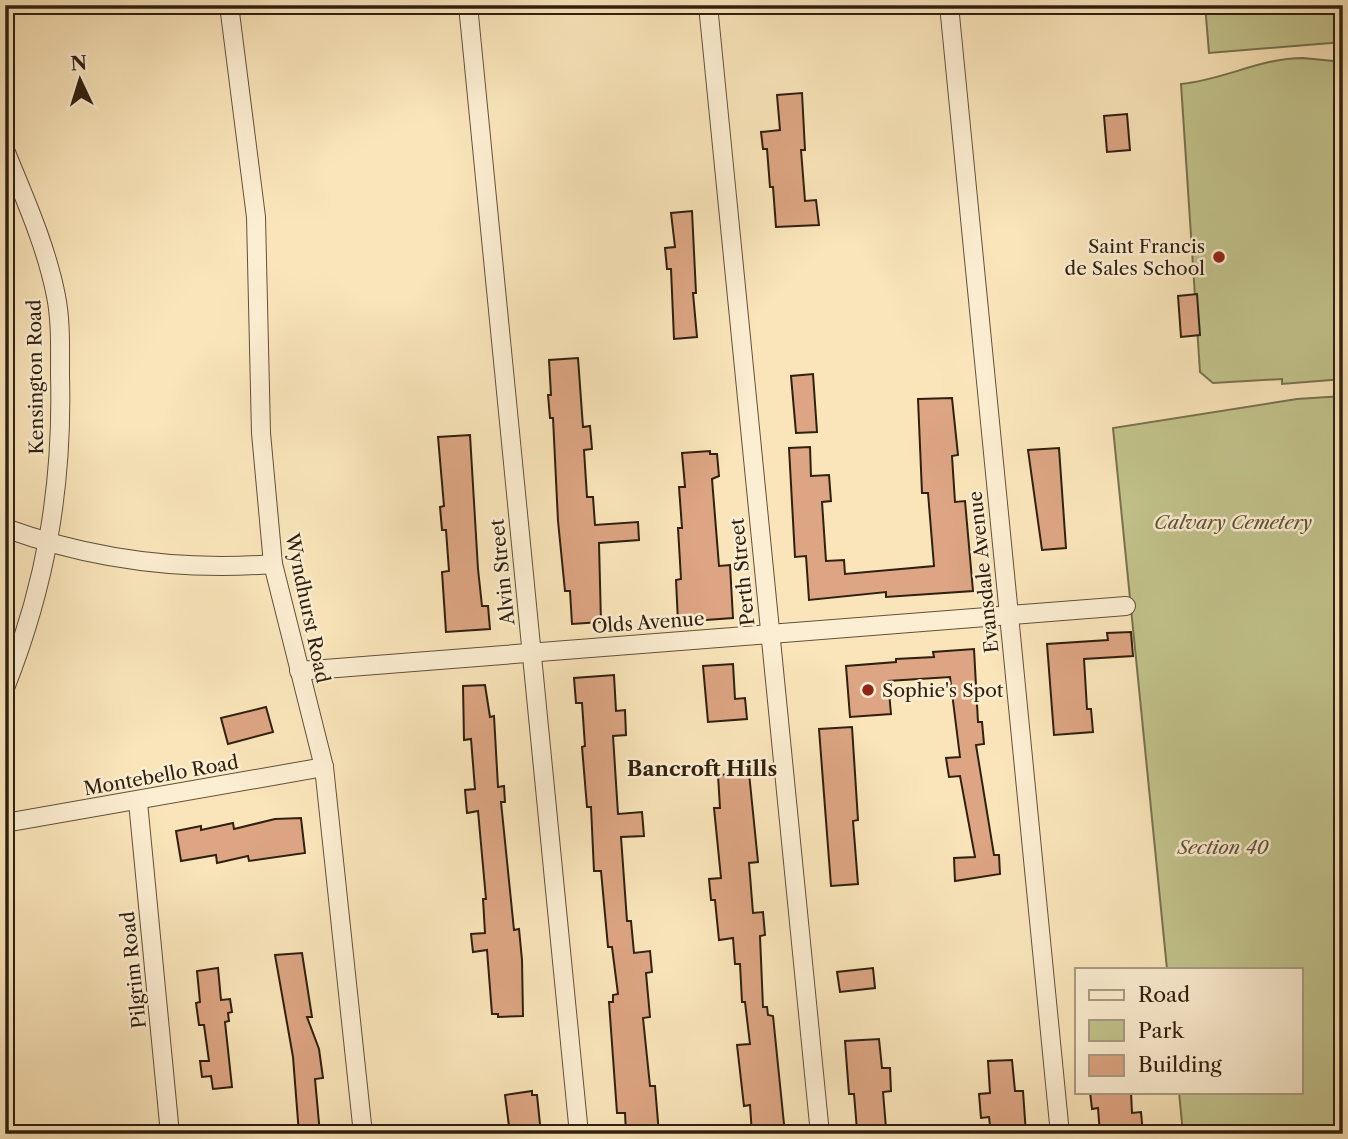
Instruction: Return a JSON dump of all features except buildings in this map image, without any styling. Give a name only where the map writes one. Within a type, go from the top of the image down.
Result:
[{"type":"street","name":"Wyndhurst Road","points":[[229,5],[256,216],[261,433],[273,564],[324,767],[363,1134]]},
{"type":"street","name":"Alvin Street","points":[[468,5],[579,1134]]},
{"type":"street","name":"Perth Street","points":[[708,5],[820,1134]]},
{"type":"street","name":"Evansdale Avenue","points":[[948,5],[1059,1134]]},
{"type":"street","name":"Kensington Road","points":[[5,150],[45,253],[56,297],[61,430],[50,545],[24,639],[5,688]]},
{"type":"street","points":[[5,528],[50,545],[158,564],[213,568],[273,564]]},
{"type":"street","name":"Olds Avenue","points":[[299,671],[1126,606]]},
{"type":"street","name":"Montebello Road","points":[[5,823],[138,802],[324,767]]},
{"type":"street","name":"Pilgrim Road","points":[[138,802],[170,1134]]},
{"type":"green space","points":[[1205,5],[1343,5],[1343,42],[1209,53]]},
{"type":"green space","points":[[1303,58],[1343,62],[1343,379],[1282,384],[1282,379],[1213,383],[1200,372],[1181,84],[1272,61]]},
{"type":"green space","name":"Calvary Cemetery","points":[[1343,396],[1343,1134],[1183,1134],[1179,1094],[1302,1094],[1302,968],[1167,968],[1113,428],[1297,399]]},
{"type":"place","name":"Saint Francis de Sales School","points":[[1219,257]]},
{"type":"place","name":"Sophie's Spot","points":[[868,690]]},
{"type":"district","name":"Bancroft Hills","points":[[702,769]]},
{"type":"park label","name":"Section 40","points":[[1223,847]]}]
